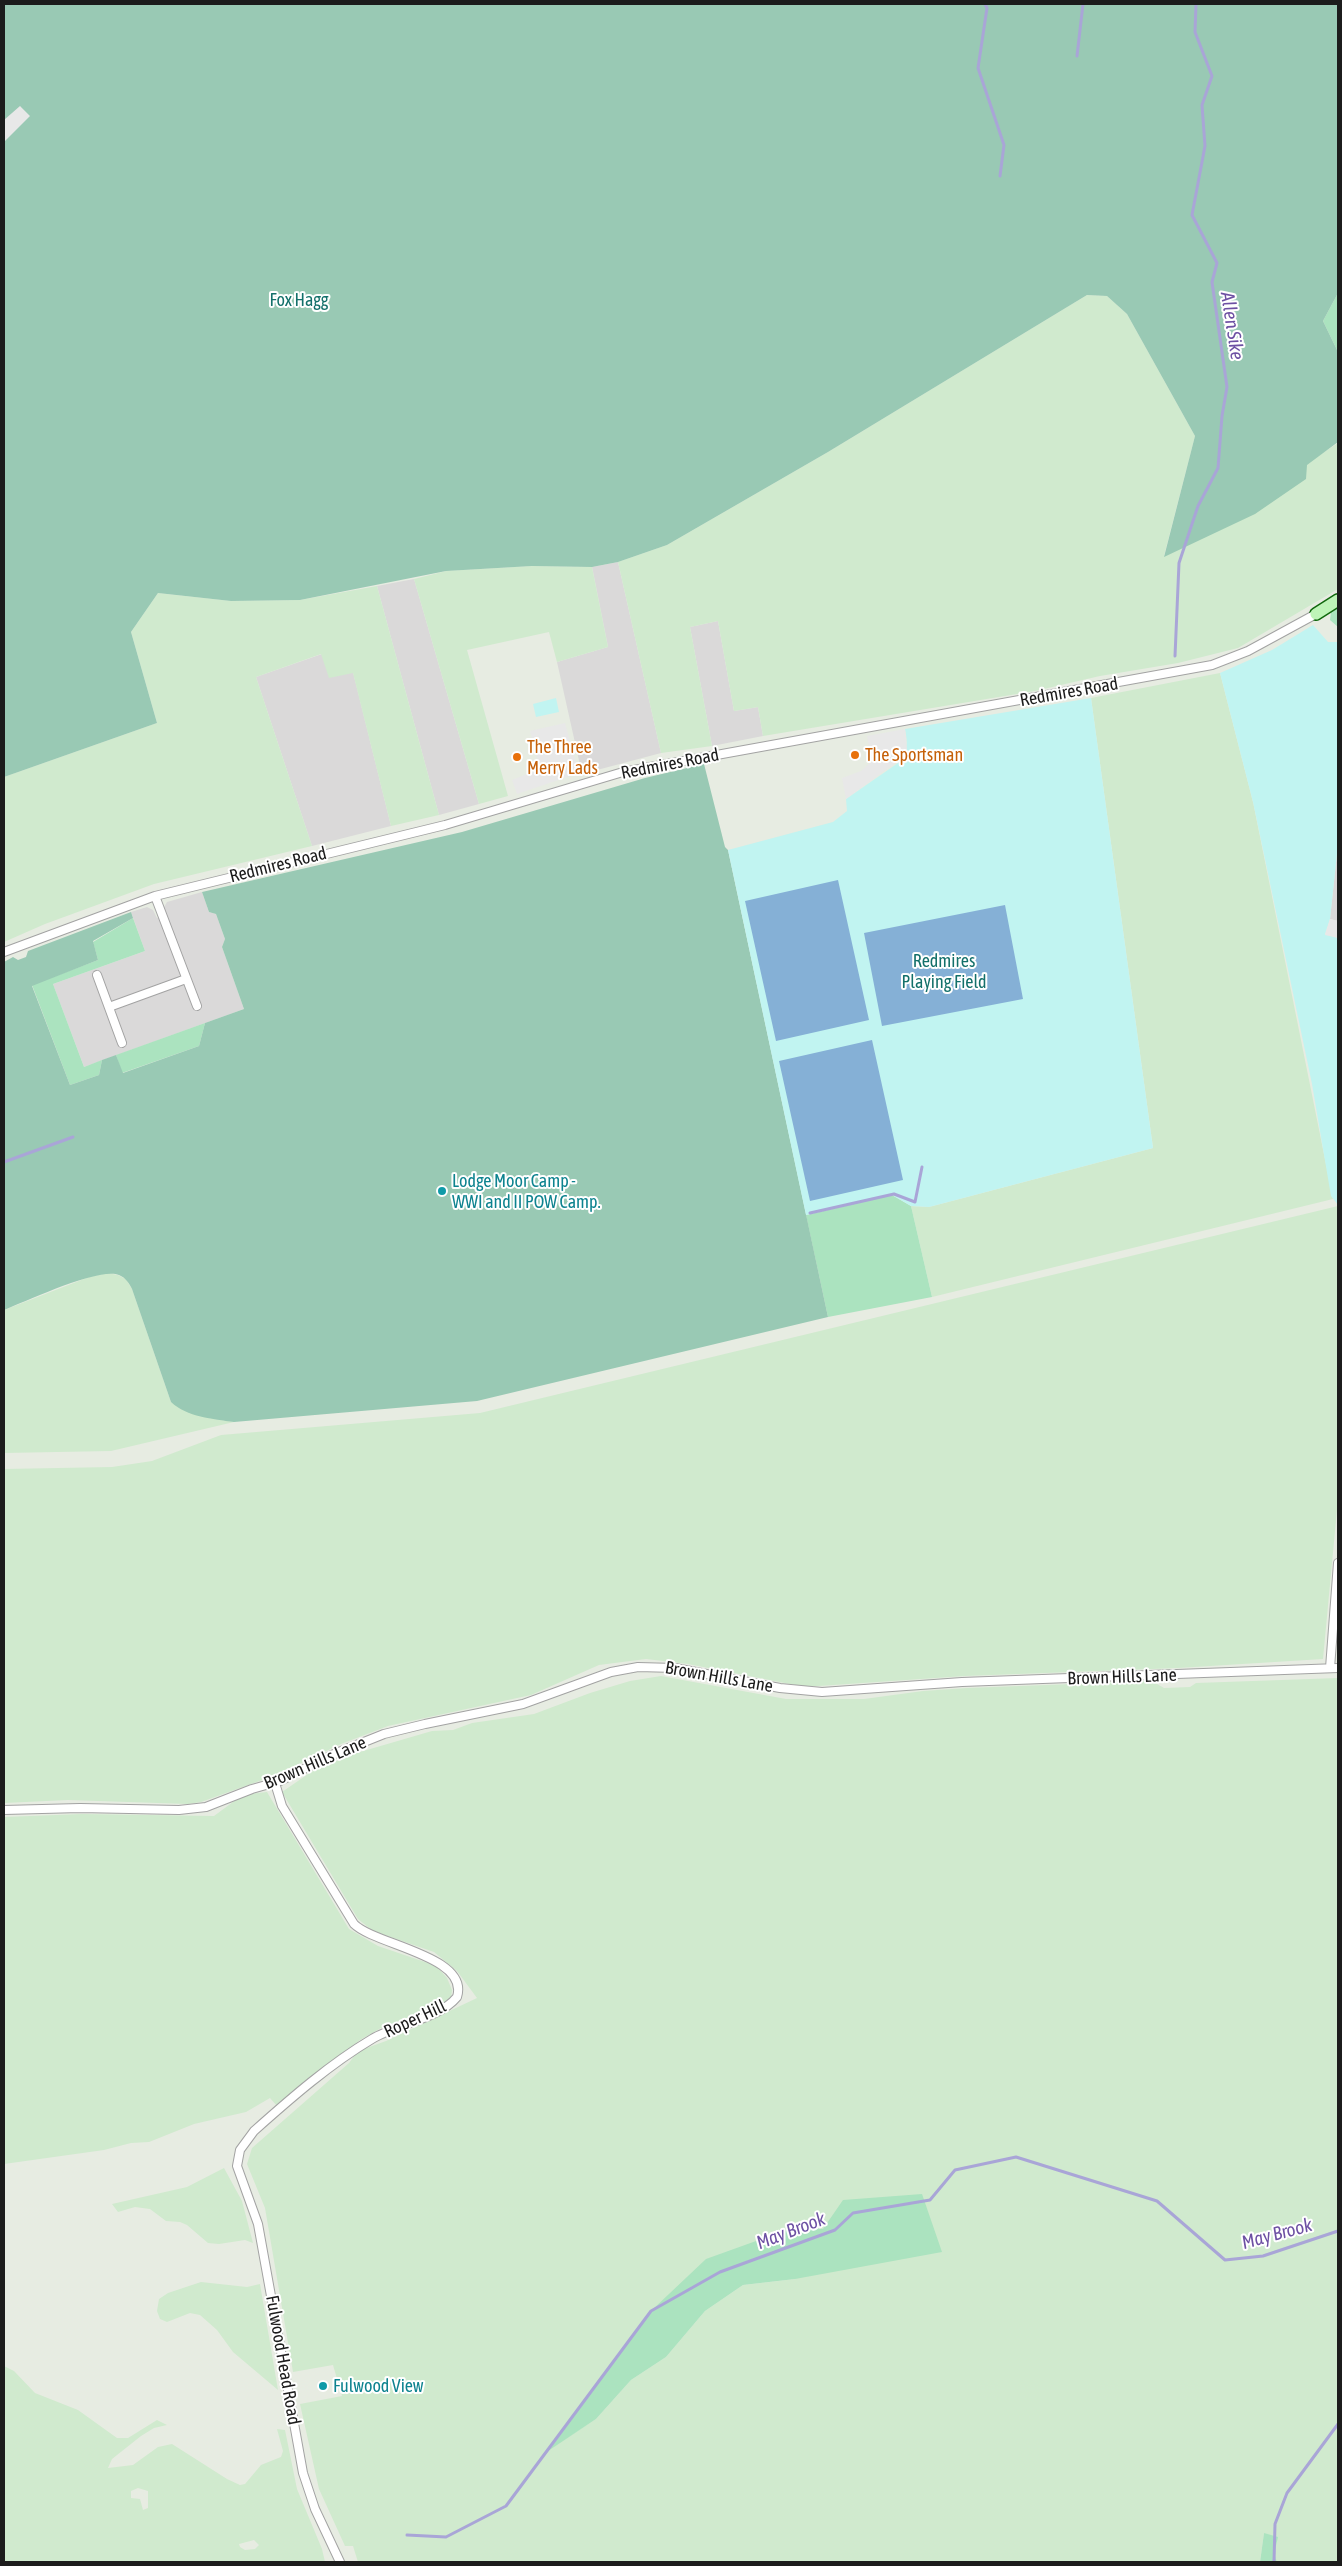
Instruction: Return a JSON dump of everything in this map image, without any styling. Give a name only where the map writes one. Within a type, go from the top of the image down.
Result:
[{"type":"street","name":"Redmires Road","points":[[4,952],[155,896],[445,825],[647,767],[1212,665],[1248,652],[1338,600]]},
{"type":"street","points":[[155,896],[197,1006]]},
{"type":"street","points":[[97,975],[122,1042]]},
{"type":"street","points":[[109,1007],[186,979]]},
{"type":"street","points":[[1334,1668],[1338,1563]]},
{"type":"street","name":"Brown Hills Lane","points":[[4,1810],[80,1808],[194,1810],[275,1782],[334,1754],[384,1734],[524,1704],[611,1672],[638,1667],[675,1668],[780,1688],[822,1692],[950,1683],[1334,1668]]},
{"type":"street","name":"Roper Hill","points":[[238,2156],[254,2131],[344,2057],[380,2034],[446,2007],[458,1994],[456,1980],[443,1965],[426,1956],[369,1935],[354,1924],[282,1806],[275,1782]]},
{"type":"street","name":"Fulwood Head Road","points":[[238,2156],[238,2170],[253,2206],[260,2233],[303,2473],[315,2509],[340,2562]]},
{"type":"shaded area","points":[[20,106],[30,116],[4,142],[4,120]]},
{"type":"shaded area","points":[[618,562],[661,753],[582,774],[557,662],[608,647],[592,567]]},
{"type":"shaded area","points":[[414,579],[479,804],[439,815],[377,586]]},
{"type":"shaded area","points":[[718,621],[734,711],[758,707],[763,736],[712,746],[690,627]]},
{"type":"shaded area","points":[[322,654],[353,672],[391,826],[312,846],[256,677]]},
{"type":"shaded area","points":[[565,723],[579,773],[517,794],[512,780],[540,769],[530,731]]},
{"type":"shaded area","points":[[905,729],[907,750],[902,758],[846,799],[842,778],[861,771],[872,761],[867,736]]},
{"type":"shaded area","points":[[1338,844],[1338,921],[1330,919]]},
{"type":"shaded area","points":[[202,892],[209,912],[216,914],[225,939],[222,947],[244,1009],[84,1067],[53,984],[145,951],[131,912],[147,907],[153,910],[157,918],[164,915],[163,909],[167,902]]},
{"type":"shaded area","points":[[1330,919],[1338,921],[1338,938],[1325,935]]},
{"type":"green space","name":"Fox Hagg","points":[[4,4],[1338,4],[1338,293],[1323,321],[1338,352],[1338,442],[1307,465],[1306,479],[1255,514],[1164,557],[1195,436],[1127,314],[1107,296],[1087,295],[828,452],[667,545],[618,562],[592,567],[532,566],[446,571],[300,600],[231,601],[158,593],[131,632],[157,723],[4,777]]},
{"type":"green space","points":[[1338,293],[1338,352],[1323,321]]},
{"type":"green space","points":[[1087,295],[1107,296],[1127,314],[1195,436],[1164,556],[1338,443],[1338,589],[1238,648],[1178,663],[1100,676],[1035,691],[763,736],[758,707],[734,711],[718,621],[690,627],[712,746],[661,753],[618,562],[667,545],[828,452]]},
{"type":"green space","points":[[532,566],[592,567],[608,647],[557,662],[549,632],[467,650],[508,796],[479,804],[414,579],[446,571]]},
{"type":"green space","points":[[377,586],[439,815],[391,826],[353,673],[329,678],[321,654],[256,677],[312,846],[154,884],[45,924],[4,942],[4,777],[157,723],[131,632],[158,593],[231,601],[300,600]]},
{"type":"green space","points":[[1338,608],[1338,627],[1330,620],[1331,612]]},
{"type":"green space","points":[[1313,625],[1328,642],[1338,642],[1338,844],[1330,919],[1325,934],[1338,938],[1338,1205],[1331,1196],[1312,1084],[1253,802],[1220,673],[1272,650]]},
{"type":"green space","points":[[1220,673],[1253,802],[1333,1199],[932,1297],[911,1206],[929,1207],[1153,1148],[1091,698]]},
{"type":"green space","points":[[556,698],[559,712],[536,717],[533,704]]},
{"type":"green space","name":"Redmires Playing Field","points":[[1091,698],[1153,1148],[929,1207],[911,1206],[892,1195],[806,1215],[728,850],[833,822],[847,811],[846,799],[898,763],[904,755],[906,747],[905,729]]},
{"type":"green space","points":[[704,764],[725,847],[728,850],[828,1317],[477,1401],[234,1422],[192,1414],[171,1402],[132,1289],[127,1281],[119,1275],[109,1274],[80,1280],[4,1310],[4,962],[13,957],[18,960],[26,957],[28,951],[131,912],[133,918],[93,941],[98,960],[32,986],[70,1085],[99,1075],[102,1060],[116,1055],[123,1073],[199,1046],[205,1023],[244,1009],[222,947],[225,939],[216,914],[209,912],[202,892],[462,832],[645,778]]},
{"type":"green space","points":[[838,880],[869,1020],[776,1041],[745,901]]},
{"type":"green space","points":[[1005,905],[1023,999],[882,1026],[864,933]]},
{"type":"green space","points":[[133,918],[145,951],[53,984],[84,1067],[102,1060],[99,1075],[70,1085],[32,985],[98,960],[93,942]]},
{"type":"green space","points":[[205,1023],[199,1046],[122,1073],[116,1055]]},
{"type":"green space","points":[[872,1040],[903,1180],[810,1201],[779,1061]]},
{"type":"green space","points":[[892,1195],[911,1206],[932,1297],[828,1317],[806,1215]]},
{"type":"green space","points":[[1338,1206],[1338,1499],[1323,1659],[1178,1668],[965,1676],[800,1686],[688,1664],[646,1659],[599,1665],[531,1695],[388,1726],[341,1744],[276,1775],[201,1802],[188,1804],[68,1800],[4,1803],[4,1469],[112,1467],[152,1461],[221,1435],[480,1413]]},
{"type":"green space","points":[[107,1273],[126,1279],[132,1289],[171,1402],[209,1418],[234,1422],[111,1451],[4,1453],[4,1310],[89,1277]]},
{"type":"green space","points":[[661,1676],[786,1699],[864,1699],[923,1691],[967,1688],[1152,1681],[1164,1688],[1190,1687],[1196,1683],[1338,1678],[1338,2562],[1277,2562],[1264,2533],[1260,2562],[358,2562],[353,2546],[345,2546],[319,2489],[300,2404],[342,2396],[333,2365],[293,2372],[265,2208],[247,2164],[252,2148],[349,2063],[358,2051],[386,2041],[477,1998],[457,1971],[434,1952],[373,1931],[358,1919],[282,1792],[311,1772],[353,1754],[432,1731],[453,1730],[472,1723],[534,1714],[590,1693],[630,1681]],"holes":[[[795,2227],[823,2229],[795,2279],[743,2285],[705,2311],[666,2357],[631,2380],[596,2419],[549,2449],[651,2311]]]},
{"type":"green space","points":[[267,1792],[349,1929],[378,1946],[438,1968],[447,1978],[452,1990],[451,1998],[437,2007],[381,2028],[360,2040],[277,2106],[270,2098],[246,2112],[194,2124],[149,2142],[131,2143],[104,2150],[4,2164],[4,1817],[82,1814],[214,1816],[237,1799],[249,1794]]},
{"type":"green space","points":[[224,2168],[242,2201],[253,2243],[245,2240],[219,2244],[208,2243],[187,2225],[180,2222],[166,2221],[150,2209],[135,2207],[118,2212],[112,2204],[187,2187]]},
{"type":"green space","points":[[922,2194],[942,2252],[795,2279],[743,2285],[705,2311],[666,2357],[631,2380],[596,2419],[548,2451],[651,2311],[706,2259],[795,2227],[823,2229],[843,2200]]},
{"type":"green space","points":[[201,2282],[247,2287],[260,2284],[278,2390],[233,2352],[217,2330],[200,2315],[190,2313],[167,2322],[160,2319],[157,2311],[159,2299],[168,2293]]},
{"type":"green space","points":[[4,2366],[14,2371],[35,2393],[78,2410],[117,2438],[128,2438],[157,2420],[167,2425],[154,2428],[141,2436],[112,2459],[108,2468],[133,2465],[158,2447],[172,2444],[227,2479],[240,2485],[245,2484],[261,2465],[281,2457],[283,2451],[277,2429],[285,2430],[297,2489],[322,2549],[325,2562],[4,2562]],"holes":[[[138,2488],[148,2491],[148,2508],[143,2510],[140,2499],[131,2498],[131,2491]],[[254,2540],[259,2545],[255,2549],[245,2550],[240,2547],[239,2544]]]},
{"type":"green space","points":[[1264,2533],[1278,2537],[1274,2554],[1277,2562],[1260,2562]]},
{"type":"waterway","points":[[985,4],[987,8],[978,68],[1004,145],[1000,176]]},
{"type":"waterway","points":[[1077,56],[1083,4]]},
{"type":"waterway","name":"Allen Sike","points":[[1175,656],[1179,563],[1198,506],[1218,468],[1222,416],[1227,387],[1212,282],[1217,263],[1192,215],[1205,146],[1202,105],[1212,76],[1195,32],[1196,4]]},
{"type":"waterway","points":[[4,1162],[73,1137]]},
{"type":"waterway","points":[[810,1213],[894,1194],[915,1202],[922,1167]]},
{"type":"waterway","name":"May Brook","points":[[407,2535],[446,2537],[506,2506],[651,2311],[720,2272],[835,2230],[853,2213],[930,2200],[955,2170],[1016,2157],[1157,2201],[1225,2260],[1263,2256],[1338,2231]]},
{"type":"waterway","points":[[1274,2562],[1275,2524],[1287,2493],[1338,2424]]},
{"type":"place","name":"The Sportsman","points":[[855,755]]},
{"type":"place","name":"The Three Merry Lads","points":[[517,757]]},
{"type":"place","name":"Lodge Moor Camp - WWI and II POW Camp.","points":[[442,1191]]},
{"type":"place","name":"Fulwood View","points":[[323,2386]]}]
